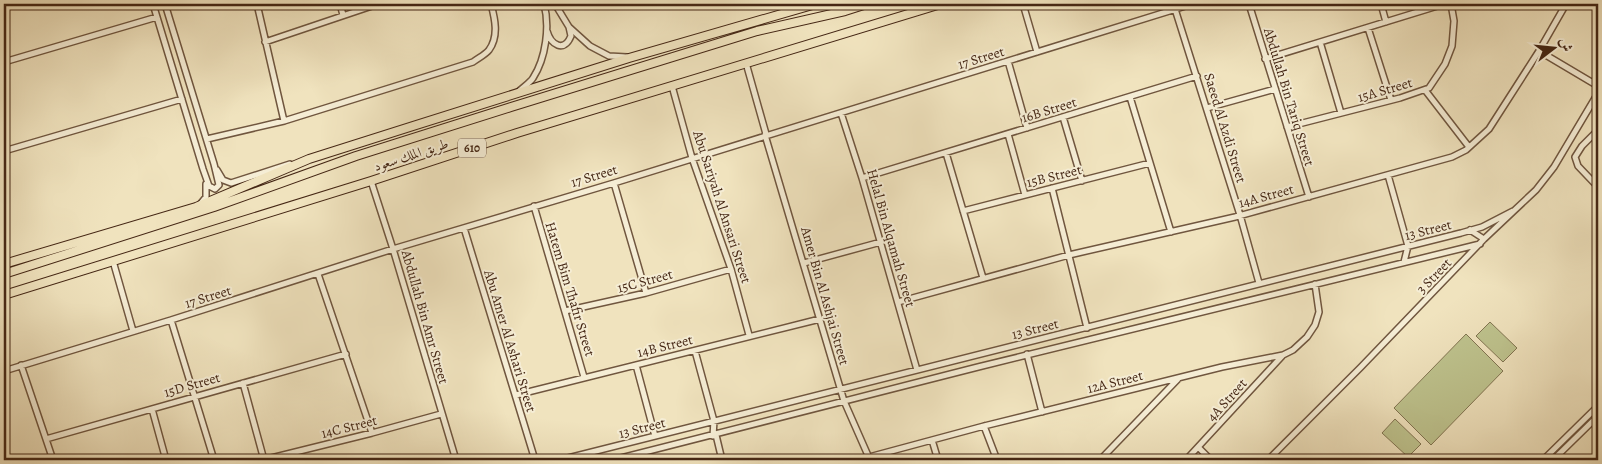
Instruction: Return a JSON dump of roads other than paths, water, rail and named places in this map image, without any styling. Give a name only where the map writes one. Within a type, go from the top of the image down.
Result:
[{"type":"main road","points":[[4,264],[196,206],[309,159],[630,58],[816,4]]},
{"type":"main road","name":"طريق الملك سعود","points":[[6,274],[214,207],[356,156],[511,107],[757,31],[868,4]]},
{"type":"main road","name":"طريق الملك سعود","points":[[4,295],[371,181],[517,133],[941,4]]},
{"type":"main road","points":[[6,274],[140,226],[143,222]]},
{"type":"street","points":[[153,4],[203,169],[209,186],[215,189],[219,185],[214,164],[165,4]]},
{"type":"street","points":[[257,4],[284,121]]},
{"type":"street","points":[[340,4],[343,16]]},
{"type":"street","points":[[266,42],[378,4]]},
{"type":"street","points":[[207,139],[284,121],[473,62],[488,51],[494,40],[496,31],[491,4]]},
{"type":"street","points":[[517,93],[532,79],[542,60],[547,31],[547,14],[544,4]]},
{"type":"street","points":[[555,4],[569,27],[590,46],[609,56],[630,58]]},
{"type":"street","points":[[616,4],[642,4]]},
{"type":"street","points":[[1023,4],[1037,52]]},
{"type":"street","name":"17 Street","points":[[4,371],[132,330],[172,320],[393,249],[614,183],[1192,4]]},
{"type":"street","name":"Abdullah Bin Tariq Street","points":[[1249,4],[1309,197]]},
{"type":"street","points":[[1381,4],[1386,22]]},
{"type":"street","points":[[1265,59],[1444,4]]},
{"type":"street","name":"15A Street","points":[[1287,127],[1391,100],[1429,88],[1445,64],[1452,46],[1454,21],[1451,4]]},
{"type":"street","name":"14A Street","points":[[898,302],[1069,255],[1171,232],[1309,197],[1452,157],[1469,147],[1489,129],[1539,51],[1564,5]]},
{"type":"street","name":"Saeed Al Azdi Street","points":[[1175,9],[1240,215],[1259,283]]},
{"type":"street","points":[[4,62],[157,17]]},
{"type":"street","points":[[547,31],[550,41],[556,45],[564,45],[569,42],[571,36],[569,27]]},
{"type":"street","points":[[1368,28],[1391,100]]},
{"type":"street","points":[[1320,42],[1341,113]]},
{"type":"street","points":[[1539,51],[1598,86]]},
{"type":"street","points":[[1008,62],[1027,128]]},
{"type":"street","name":"Amer Bin Al Ashjai Street","points":[[746,63],[844,401],[870,459]]},
{"type":"street","name":"16B Street","points":[[862,178],[1197,76]]},
{"type":"street","name":"Abu Sariyah Al Ansari Street","points":[[672,86],[692,158],[730,269],[749,336]]},
{"type":"street","points":[[1207,108],[1275,89]]},
{"type":"street","points":[[1425,90],[1469,147]]},
{"type":"street","name":"3 Street","points":[[1272,459],[1482,241],[1536,190],[1554,167],[1598,93]]},
{"type":"street","points":[[1130,97],[1171,232]]},
{"type":"street","points":[[4,151],[182,99]]},
{"type":"street","name":"Helal Bin Alqamah Street","points":[[840,113],[862,178],[917,370]]},
{"type":"street","points":[[1063,117],[1082,181]]},
{"type":"street","points":[[1598,130],[1577,152],[1576,157],[1578,166],[1598,187]]},
{"type":"street","points":[[1008,134],[1026,195]]},
{"type":"street","points":[[946,153],[983,278]]},
{"type":"street","points":[[214,164],[223,180],[231,182],[309,159]]},
{"type":"street","name":"15B Street","points":[[963,211],[1150,163]]},
{"type":"street","points":[[196,206],[206,197],[207,190],[203,169]]},
{"type":"street","points":[[1388,175],[1408,246],[1404,262]]},
{"type":"street","name":"Abdullah Bin Amr Street","points":[[371,181],[456,460]]},
{"type":"street","points":[[614,183],[646,293]]},
{"type":"street","points":[[1052,188],[1087,328]]},
{"type":"street","name":"Hatem Bim Thafir Street","points":[[534,206],[584,378]]},
{"type":"street","name":"13 Street","points":[[560,460],[1482,227],[1513,211]]},
{"type":"street","name":"Abu Amer Al Ashari Street","points":[[464,228],[535,460]]},
{"type":"street","points":[[1470,230],[1482,241]]},
{"type":"street","name":"13 Street","points":[[612,460],[1482,241]]},
{"type":"street","points":[[804,263],[881,242]]},
{"type":"street","points":[[112,261],[132,330]]},
{"type":"street","name":"15C Street","points":[[565,312],[646,293],[730,269]]},
{"type":"street","points":[[318,274],[372,433]]},
{"type":"street","name":"12A Street","points":[[870,459],[984,426],[1283,354],[1293,350],[1307,337],[1315,325],[1320,312],[1315,284]]},
{"type":"street","name":"14B Street","points":[[516,395],[820,319]]},
{"type":"street","points":[[172,320],[214,460]]},
{"type":"street","points":[[695,351],[714,421],[714,435],[722,460]]},
{"type":"street","name":"15D Street","points":[[46,440],[346,354]]},
{"type":"street","points":[[1027,354],[1042,412]]},
{"type":"street","name":"4A Street","points":[[1186,460],[1283,354]]},
{"type":"street","points":[[21,365],[52,460]]},
{"type":"street","points":[[636,365],[655,436]]},
{"type":"street","points":[[1100,460],[1179,378]]},
{"type":"street","points":[[243,383],[263,460]]},
{"type":"street","points":[[1551,459],[1598,406]]},
{"type":"street","points":[[152,409],[166,460]]},
{"type":"street","name":"14C Street","points":[[263,460],[441,414]]},
{"type":"street","points":[[1551,459],[1598,416]]},
{"type":"street","points":[[984,426],[997,460]]},
{"type":"street","points":[[932,440],[938,460]]},
{"type":"street","points":[[1199,448],[1211,460]]}]
